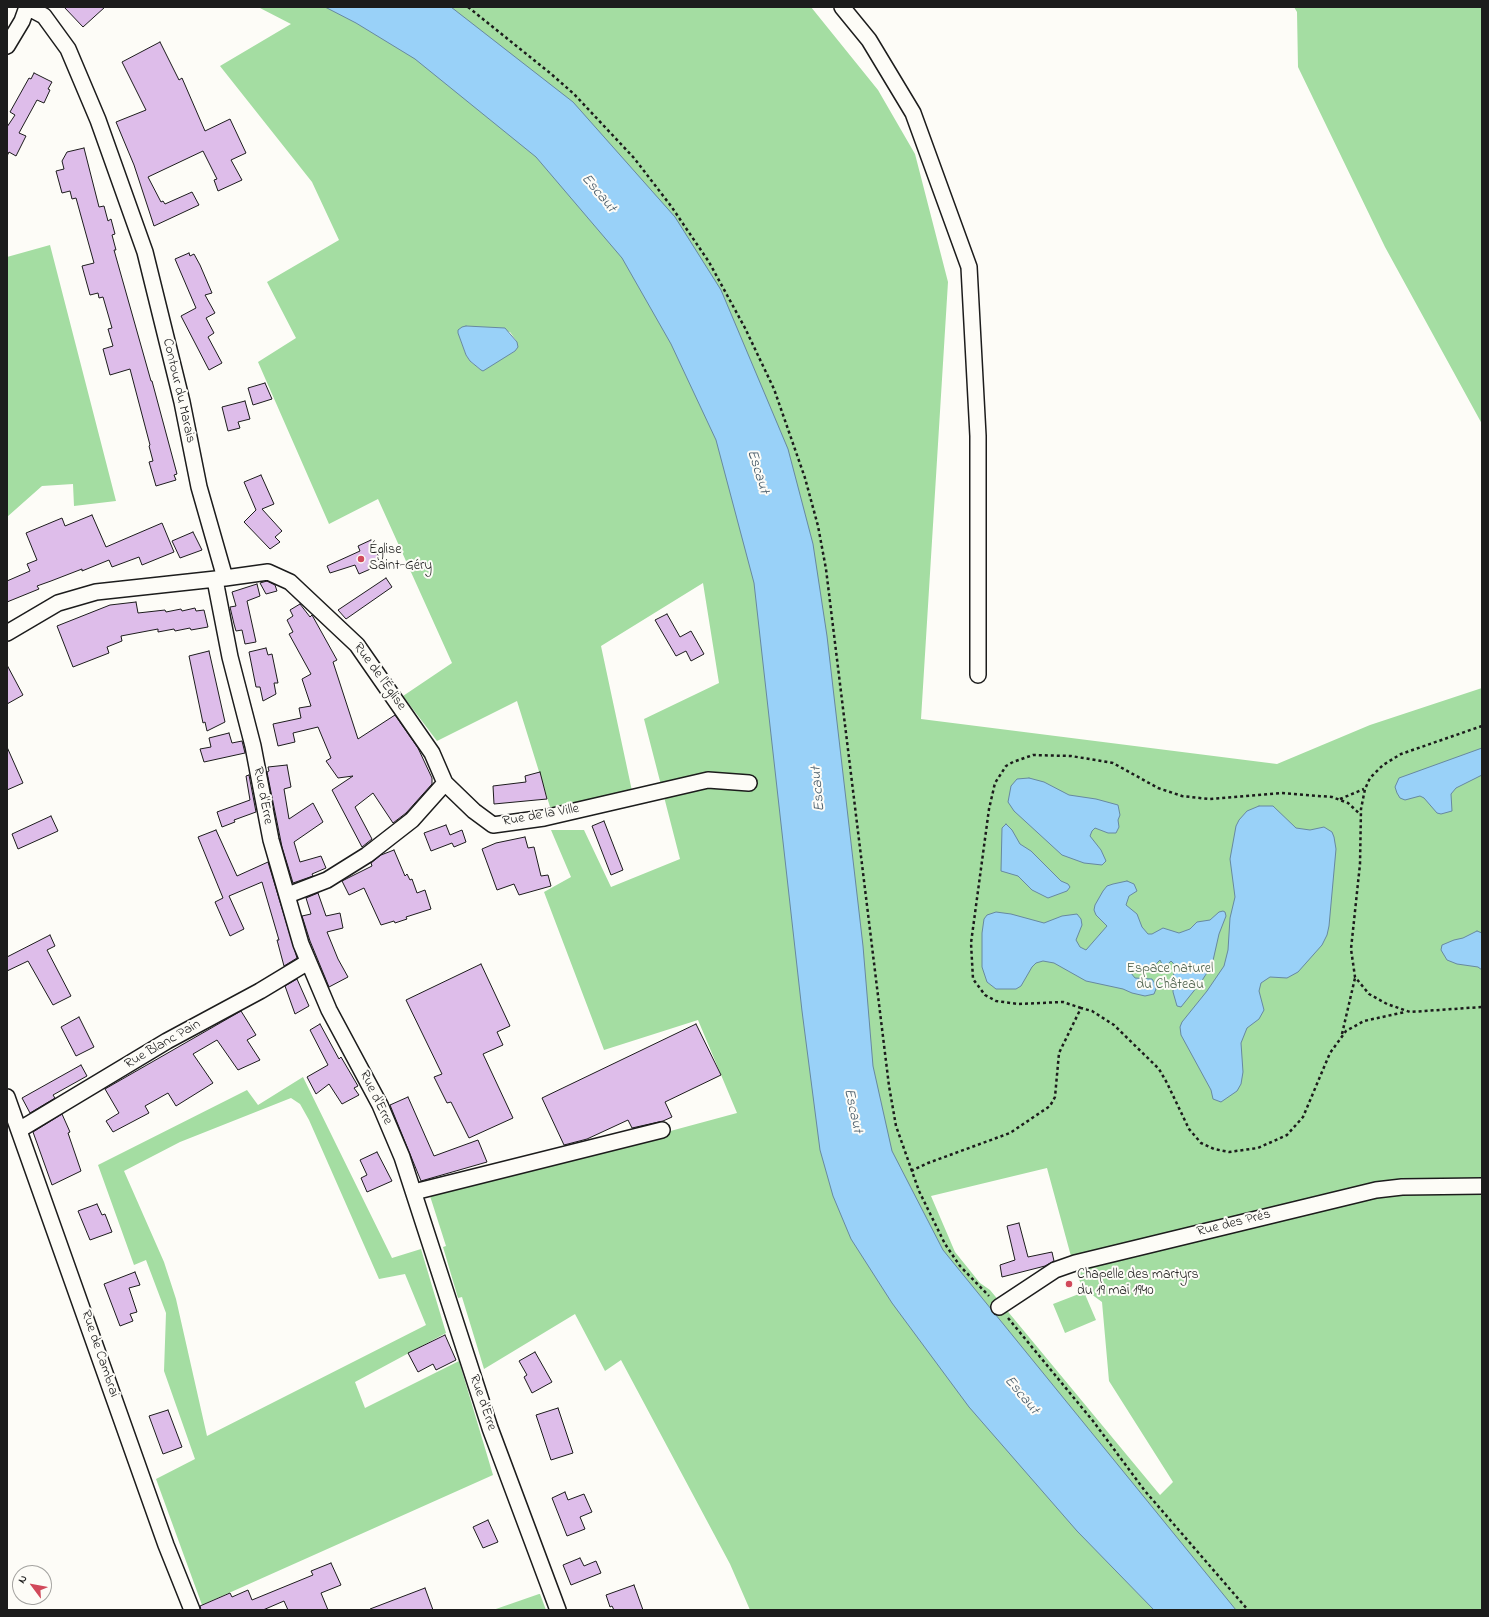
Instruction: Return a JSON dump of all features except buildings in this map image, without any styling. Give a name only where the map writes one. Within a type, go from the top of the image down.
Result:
[{"type":"street","name":"Contour du Marais","points":[[7,46],[22,21],[27,7],[44,16],[68,49],[98,120],[145,252],[182,402],[199,487],[220,579]]},
{"type":"street","points":[[842,7],[869,40],[913,113],[968,267],[978,436],[978,675]]},
{"type":"street","name":"Rue de l'Église","points":[[220,579],[268,572],[290,582],[357,645],[432,753],[445,783]]},
{"type":"street","points":[[7,633],[58,603],[96,592],[220,579]]},
{"type":"street","name":"Rue d'Erre","points":[[220,579],[230,657],[253,746],[271,840],[308,962],[329,1010],[380,1105],[402,1157],[490,1428],[558,1610]]},
{"type":"street","name":"Rue de la Ville","points":[[445,783],[474,811],[493,825],[544,818],[708,780],[749,782]]},
{"type":"street","points":[[288,895],[327,880],[367,855],[412,820],[445,783]]},
{"type":"street","name":"Rue Blanc Pain","points":[[19,1130],[167,1041],[260,991],[308,962]]},
{"type":"street","name":"Rue de Cambrai","points":[[7,1098],[166,1545],[192,1610]]},
{"type":"street","points":[[414,1192],[662,1130]]},
{"type":"street","name":"Rue des Prés","points":[[999,1307],[1055,1270],[1075,1263],[1376,1190],[1402,1187],[1482,1186]]},
{"type":"path","points":[[468,7],[574,94],[619,140],[675,211],[709,262],[758,354],[778,401],[805,478],[818,526],[826,569],[889,1086],[896,1126],[911,1172],[919,1191],[951,1255],[999,1307],[1094,1421],[1146,1491],[1248,1610]]},
{"type":"path","points":[[1342,1035],[1355,978],[1351,961],[1351,936],[1360,864],[1361,815],[1365,789],[1377,770],[1389,760],[1427,744],[1482,726]]},
{"type":"path","points":[[1361,815],[1351,805],[1340,799],[1281,793],[1225,798],[1182,796],[1158,788],[1113,763],[1071,756],[1033,755],[1013,762],[1006,766],[995,783],[989,809],[971,943],[973,979],[985,995],[996,1001],[1018,1004],[1063,1002],[1092,1011],[1114,1025],[1159,1069],[1189,1129],[1201,1143],[1214,1149],[1229,1152],[1247,1150],[1267,1145],[1288,1134],[1294,1128],[1306,1112],[1330,1053],[1342,1035],[1354,1025],[1376,1018],[1405,1012],[1482,1007]]},
{"type":"path","points":[[1340,799],[1365,789]]},
{"type":"path","points":[[1355,978],[1369,994],[1405,1012]]},
{"type":"path","points":[[911,1172],[928,1163],[1010,1133],[1050,1106],[1055,1097],[1059,1053],[1081,1008]]},
{"type":"green space","name":"Espace naturel du Château","points":[[258,7],[811,7],[878,90],[915,154],[948,282],[921,719],[1277,764],[1370,725],[1482,688],[1482,1610],[750,1610],[730,1564],[621,1360],[605,1371],[575,1314],[484,1369],[462,1297],[458,1298],[443,1247],[446,1246],[430,1196],[737,1113],[698,1020],[604,1050],[544,892],[571,877],[551,830],[584,830],[611,887],[680,859],[644,719],[719,683],[703,583],[601,646],[632,791],[551,810],[517,701],[437,741],[403,696],[452,663],[378,499],[329,524],[258,362],[296,338],[267,282],[339,240],[312,182],[220,66],[291,24]],"holes":[[[466,326],[510,332],[517,342],[515,351],[481,370],[470,361],[466,355],[458,332]],[[1047,1168],[1075,1271],[1083,1288],[1102,1302],[1109,1381],[1173,1482],[1160,1495],[990,1290],[980,1283],[955,1252],[931,1196]]]},
{"type":"green space","points":[[1294,7],[1482,7],[1482,424],[1385,247],[1298,67],[1297,12]]},
{"type":"green space","points":[[50,245],[116,501],[74,506],[73,484],[42,486],[7,517],[7,257]]},
{"type":"green space","points":[[303,1077],[392,1258],[421,1249],[446,1333],[355,1382],[365,1408],[459,1361],[493,1475],[202,1605],[156,1479],[195,1459],[164,1371],[166,1313],[146,1260],[134,1265],[98,1165],[247,1090],[258,1105]],"holes":[[[291,1098],[300,1104],[309,1120],[379,1279],[405,1274],[426,1325],[207,1436],[176,1299],[164,1262],[124,1171],[180,1142]]]},
{"type":"green space","points":[[1084,1292],[1096,1320],[1065,1333],[1053,1304]]},
{"type":"green space","points":[[539,1594],[546,1610],[493,1610]]},
{"type":"water","name":"Escaut","points":[[325,7],[451,7],[573,102],[675,217],[721,290],[788,449],[813,544],[827,636],[863,946],[873,1066],[892,1151],[943,1250],[1236,1610],[1154,1610],[1077,1531],[969,1407],[892,1303],[851,1239],[833,1196],[820,1150],[802,1011],[754,583],[716,440],[671,344],[622,258],[536,157],[415,59],[356,23]]},
{"type":"water","points":[[466,326],[505,328],[517,342],[518,347],[515,351],[483,371],[470,361],[466,355],[458,330]]},
{"type":"water","points":[[1482,748],[1482,775],[1456,788],[1451,794],[1452,811],[1441,814],[1437,813],[1424,798],[1420,796],[1405,800],[1400,798],[1397,793],[1395,787],[1399,778]]},
{"type":"water","points":[[1029,778],[1044,782],[1069,795],[1096,799],[1118,805],[1120,815],[1118,820],[1119,827],[1116,833],[1108,833],[1095,828],[1090,836],[1101,850],[1106,861],[1102,865],[1084,863],[1062,855],[1014,811],[1008,802],[1011,786],[1017,779]]},
{"type":"water","points":[[1259,806],[1273,806],[1296,828],[1310,830],[1324,827],[1332,832],[1336,849],[1329,926],[1327,935],[1322,945],[1298,972],[1287,978],[1270,977],[1261,983],[1259,991],[1264,1010],[1259,1019],[1247,1028],[1241,1043],[1243,1072],[1241,1084],[1237,1091],[1221,1102],[1213,1099],[1211,1090],[1181,1035],[1180,1027],[1182,1022],[1207,991],[1224,966],[1228,950],[1230,918],[1235,897],[1230,859],[1236,826],[1247,811]]},
{"type":"water","points":[[1006,824],[1012,830],[1020,844],[1031,851],[1061,881],[1068,884],[1070,887],[1067,891],[1048,898],[1032,890],[1018,876],[1001,871],[1002,828]]},
{"type":"water","points":[[1127,881],[1134,884],[1137,891],[1129,896],[1126,905],[1137,914],[1142,927],[1148,934],[1152,934],[1163,928],[1179,933],[1190,929],[1197,922],[1210,920],[1219,912],[1225,912],[1226,916],[1219,934],[1212,965],[1201,982],[1181,1007],[1177,1006],[1173,992],[1174,964],[1171,961],[1164,968],[1160,960],[1152,968],[1136,967],[1133,969],[1131,973],[1135,978],[1152,979],[1154,982],[1156,989],[1154,994],[1145,996],[1123,989],[1086,981],[1054,963],[1043,961],[1036,963],[1032,967],[1021,986],[1016,989],[996,989],[987,982],[982,967],[982,933],[984,919],[987,915],[996,912],[1011,914],[1044,923],[1062,916],[1077,914],[1081,919],[1082,925],[1076,940],[1080,947],[1086,950],[1107,926],[1096,915],[1094,910],[1095,905],[1103,891],[1107,886]]},
{"type":"water","points":[[1477,931],[1482,933],[1482,970],[1478,967],[1457,964],[1447,960],[1441,950],[1442,945],[1463,938]]},
{"type":"place","name":"Église Saint-Géry","points":[[361,559]]},
{"type":"place","name":"Chapelle des martyrs du 19 mai 1940","points":[[1069,1284]]}]
